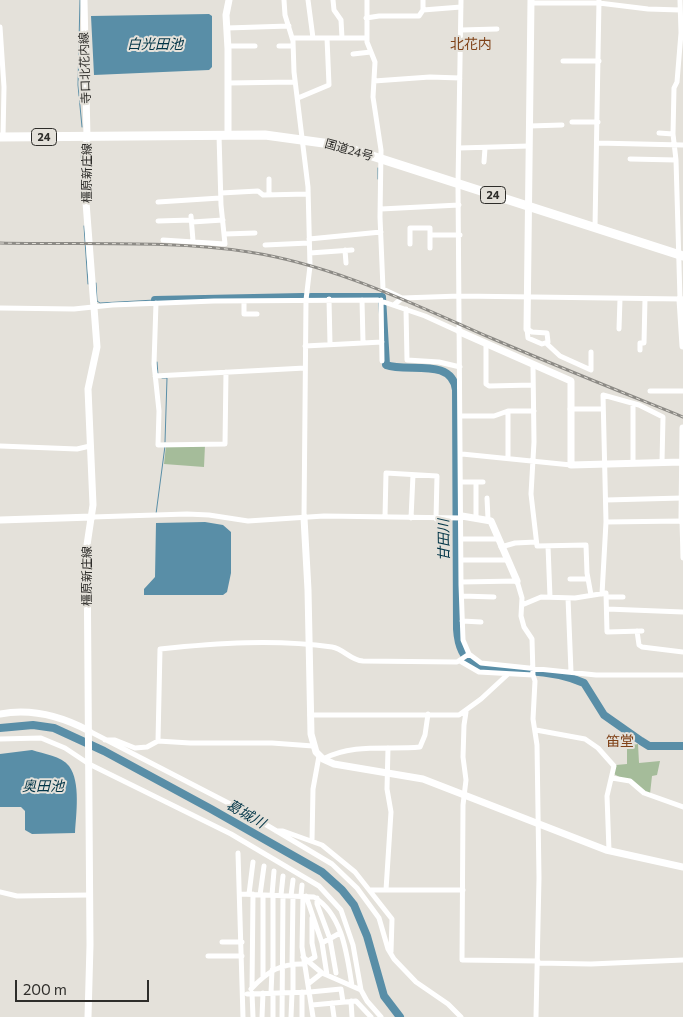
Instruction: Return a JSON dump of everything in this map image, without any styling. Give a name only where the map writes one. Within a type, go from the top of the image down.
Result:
[{"type":"highway","name":"国道24号","points":[[1,137],[223,134],[303,139],[338,145],[681,255]]},
{"type":"street","name":"寺口北花内線","points":[[84,0],[88,137]]},
{"type":"street","points":[[163,240],[225,244],[220,196],[228,83],[226,9],[229,0]]},
{"type":"street","points":[[284,0],[285,15],[293,46],[295,82],[308,194],[310,253],[306,300],[304,518],[310,715],[313,746],[321,758],[334,764],[423,779],[609,851],[683,867]]},
{"type":"street","points":[[308,0],[313,38]]},
{"type":"street","points":[[333,0],[334,10],[341,20],[342,38]]},
{"type":"street","points":[[367,0],[367,38],[375,62],[373,97],[382,159],[379,232],[383,289],[402,298],[460,296],[682,299]]},
{"type":"street","points":[[366,18],[419,16],[423,10],[423,0]]},
{"type":"street","points":[[461,0],[458,184],[460,205],[463,640],[465,658],[479,672],[507,674],[533,671]]},
{"type":"street","points":[[680,0],[680,82],[674,88],[673,144],[676,160],[681,255],[683,346]]},
{"type":"street","points":[[591,352],[591,370],[560,356],[546,344],[528,338],[531,1],[599,2],[648,9],[681,9]]},
{"type":"street","points":[[595,228],[599,2]]},
{"type":"street","points":[[423,10],[461,7]]},
{"type":"street","points":[[227,28],[289,26]]},
{"type":"street","points":[[0,27],[4,87],[1,137]]},
{"type":"street","points":[[461,30],[497,29]]},
{"type":"street","points":[[292,38],[367,38]]},
{"type":"street","points":[[298,98],[329,86],[327,38]]},
{"type":"street","points":[[228,46],[255,46]]},
{"type":"street","points":[[279,46],[293,46]]},
{"type":"street","points":[[353,54],[371,52]]},
{"type":"street","points":[[563,61],[599,61]]},
{"type":"street","points":[[374,81],[430,77],[460,78]]},
{"type":"street","points":[[228,83],[295,82]]},
{"type":"street","points":[[572,122],[598,122]]},
{"type":"street","points":[[529,126],[562,125]]},
{"type":"street","points":[[659,133],[673,134]]},
{"type":"street","name":"橿原新庄線","points":[[88,137],[85,189],[97,347],[88,389],[90,446],[93,464],[92,517],[88,531],[87,552],[89,733],[88,1017]]},
{"type":"street","points":[[597,143],[683,145]]},
{"type":"street","points":[[459,148],[529,146]]},
{"type":"street","points":[[484,162],[485,148]]},
{"type":"street","points":[[630,159],[676,160]]},
{"type":"street","points":[[269,180],[269,195]]},
{"type":"street","points":[[158,202],[258,191],[263,195],[308,194]]},
{"type":"street","points":[[381,209],[460,205]]},
{"type":"street","points":[[158,222],[191,219],[223,220]]},
{"type":"street","points":[[191,219],[193,241]]},
{"type":"street","points":[[410,244],[410,228],[430,228],[430,248]]},
{"type":"street","points":[[264,245],[379,232]]},
{"type":"street","points":[[225,234],[255,233]]},
{"type":"street","points":[[430,236],[460,235]]},
{"type":"street","points":[[345,250],[346,263]]},
{"type":"street","points":[[310,253],[352,250]]},
{"type":"street","points":[[394,304],[402,298]]},
{"type":"street","points":[[619,329],[620,298]]},
{"type":"street","points":[[0,308],[74,309],[156,303],[329,299],[384,301],[570,380],[571,465]]},
{"type":"street","points":[[329,299],[330,344]]},
{"type":"street","points":[[640,350],[640,343],[644,342],[645,299]]},
{"type":"street","points":[[362,300],[363,342]]},
{"type":"street","points":[[244,301],[244,314],[257,314]]},
{"type":"street","points":[[382,361],[384,301]]},
{"type":"street","points":[[156,303],[158,445],[225,444],[226,372]]},
{"type":"street","points":[[406,309],[406,360],[439,362],[460,367]]},
{"type":"street","points":[[527,329],[532,332],[547,333],[549,340],[546,344]]},
{"type":"street","points":[[305,346],[382,342]]},
{"type":"street","points":[[486,344],[486,384],[489,386],[533,385]]},
{"type":"street","points":[[533,365],[534,460],[531,494],[537,546],[586,545],[587,579],[591,595]]},
{"type":"street","points":[[158,376],[305,368]]},
{"type":"street","points":[[650,391],[683,391]]},
{"type":"street","points":[[662,462],[663,417],[633,404],[603,395],[603,465],[606,500],[604,596],[607,610],[607,632],[639,631],[639,644],[642,647],[683,652]]},
{"type":"street","points":[[633,404],[633,463]]},
{"type":"street","points":[[570,410],[603,409]]},
{"type":"street","points":[[461,416],[494,416],[508,412],[534,411]]},
{"type":"street","points":[[508,412],[508,458]]},
{"type":"street","points":[[683,428],[683,558]]},
{"type":"street","points":[[0,446],[78,449],[90,446]]},
{"type":"street","points":[[462,454],[571,465],[682,462]]},
{"type":"street","points":[[385,517],[386,473],[413,474],[437,476],[436,519]]},
{"type":"street","points":[[412,518],[413,474]]},
{"type":"street","points":[[462,482],[484,482]]},
{"type":"street","points":[[476,482],[476,518]]},
{"type":"street","points":[[487,498],[488,519],[491,521],[497,539],[517,582],[524,627],[532,639],[533,671],[536,681],[533,719],[536,730],[538,824],[536,1017]]},
{"type":"street","points":[[606,500],[682,498]]},
{"type":"street","points":[[0,520],[157,515],[210,515],[248,521],[385,517],[488,519]]},
{"type":"street","points":[[606,522],[682,521]]},
{"type":"street","points":[[462,539],[497,539]]},
{"type":"street","points":[[502,547],[515,543],[536,542]]},
{"type":"street","points":[[548,546],[550,597]]},
{"type":"street","points":[[462,560],[508,560]]},
{"type":"street","points":[[570,579],[587,579]]},
{"type":"street","points":[[462,582],[517,582]]},
{"type":"street","points":[[522,605],[538,598],[550,597],[568,598],[591,595],[623,597]]},
{"type":"street","points":[[462,596],[494,596]]},
{"type":"street","points":[[568,598],[570,672]]},
{"type":"street","points":[[607,610],[683,612]]},
{"type":"street","points":[[462,622],[481,622]]},
{"type":"street","points":[[158,741],[160,649],[218,643],[309,645],[339,649],[353,659],[363,661],[465,658],[489,665],[533,671],[596,675],[683,675]]},
{"type":"street","points":[[310,715],[428,714],[454,716],[466,712],[507,674]]},
{"type":"street","points":[[0,714],[12,712],[52,715],[238,808],[319,855],[350,880],[379,918],[391,954],[416,982],[448,1004],[461,1017]]},
{"type":"street","points":[[466,712],[463,749],[466,780],[464,794],[462,960],[591,964],[683,960]]},
{"type":"street","points":[[321,758],[341,752],[377,747],[420,747],[425,735],[428,714]]},
{"type":"street","points":[[536,730],[574,736],[591,742],[614,766],[607,796],[609,851]]},
{"type":"street","points":[[0,739],[41,738],[65,748],[231,834],[323,889],[336,902],[346,922],[353,945],[361,990],[367,1001],[381,1017]]},
{"type":"street","points":[[104,740],[115,740],[135,748],[147,747],[158,741],[190,743],[272,742],[313,746]]},
{"type":"street","points":[[386,890],[391,812],[387,793],[388,748]]},
{"type":"street","points":[[312,841],[314,784],[321,758]]},
{"type":"street","points":[[612,778],[630,781],[644,793],[683,808]]},
{"type":"street","points":[[276,831],[283,831],[312,841],[346,862],[371,890],[392,919],[391,954]]},
{"type":"street","points":[[238,853],[243,1017]]},
{"type":"street","points":[[252,1017],[251,894],[253,862]]},
{"type":"street","points":[[263,976],[262,895],[264,866]]},
{"type":"street","points":[[273,1017],[272,895],[274,871]]},
{"type":"street","points":[[282,1017],[283,876]]},
{"type":"street","points":[[291,1017],[293,964],[292,880]]},
{"type":"street","points":[[302,886],[304,957],[307,963],[313,1017]]},
{"type":"street","points":[[371,890],[463,890]]},
{"type":"street","points":[[0,892],[17,896],[89,895]]},
{"type":"street","points":[[240,894],[317,898],[332,914],[340,933],[346,951],[352,986]]},
{"type":"street","points":[[303,896],[312,915],[322,945],[325,974]]},
{"type":"street","points":[[317,898],[317,904],[330,939],[336,973]]},
{"type":"street","points":[[242,1000],[251,992],[263,976],[272,970],[282,965],[307,963],[315,957],[312,915]]},
{"type":"street","points":[[252,929],[263,929]]},
{"type":"street","points":[[313,950],[340,933]]},
{"type":"street","points":[[273,935],[283,935]]},
{"type":"street","points":[[222,942],[242,942]]},
{"type":"street","points":[[208,956],[242,956]]},
{"type":"street","points":[[307,963],[325,974],[361,990]]},
{"type":"street","points":[[308,984],[325,974]]},
{"type":"street","points":[[251,992],[292,993],[341,989],[343,1002]]},
{"type":"street","points":[[302,992],[302,1017]]},
{"type":"street","points":[[262,1017],[263,993]]},
{"type":"street","points":[[312,1005],[356,1001],[371,1017]]},
{"type":"street","points":[[351,1002],[352,1017]]},
{"type":"street","points":[[332,1003],[334,1017]]},
{"type":"green space","points":[[205,445],[204,467],[164,464],[166,446]]},
{"type":"green space","points":[[638,744],[639,763],[660,761],[657,775],[652,776],[650,794],[614,774],[616,765],[627,764],[627,746]]},
{"type":"water","name":"白光田池","points":[[209,14],[212,16],[212,67],[209,70],[94,75],[91,16]]},
{"type":"water","points":[[205,522],[223,525],[231,532],[231,573],[227,592],[223,595],[144,595],[144,589],[155,577],[156,523]]},
{"type":"water","name":"奥田池","points":[[32,750],[62,760],[73,773],[77,799],[75,833],[32,834],[25,830],[25,811],[21,807],[0,807],[0,754]]},
{"type":"waterway","points":[[80,0],[78,85],[82,127]]},
{"type":"waterway","points":[[81,146],[82,185]]},
{"type":"waterway","points":[[378,168],[378,179]]},
{"type":"waterway","points":[[84,226],[88,284]]},
{"type":"waterway","points":[[96,283],[97,301],[100,303],[155,300]]},
{"type":"waterway","name":"甘田川","points":[[382,291],[382,297]]},
{"type":"waterway","name":"甘田川","points":[[155,300],[303,297]]},
{"type":"waterway","name":"甘田川","points":[[311,297],[382,297],[386,365],[438,370],[446,373],[453,380],[456,390],[457,629],[459,644],[464,655],[471,663],[480,667],[549,673],[584,683],[604,715],[641,741],[649,746],[683,746]]},
{"type":"waterway","points":[[157,362],[158,375]]},
{"type":"waterway","points":[[162,378],[167,378],[165,442]]},
{"type":"waterway","points":[[156,514],[165,446]]},
{"type":"waterway","name":"葛城川","points":[[0,728],[33,725],[54,728],[104,751],[322,872],[342,890],[354,905],[367,936],[384,996],[400,1017]]},
{"type":"railway","points":[[0,243],[157,244],[219,248],[281,258],[312,266],[373,287],[683,417]]},
{"type":"district","name":"北花内","points":[[471,44]]},
{"type":"district","name":"笛堂","points":[[620,741]]}]
